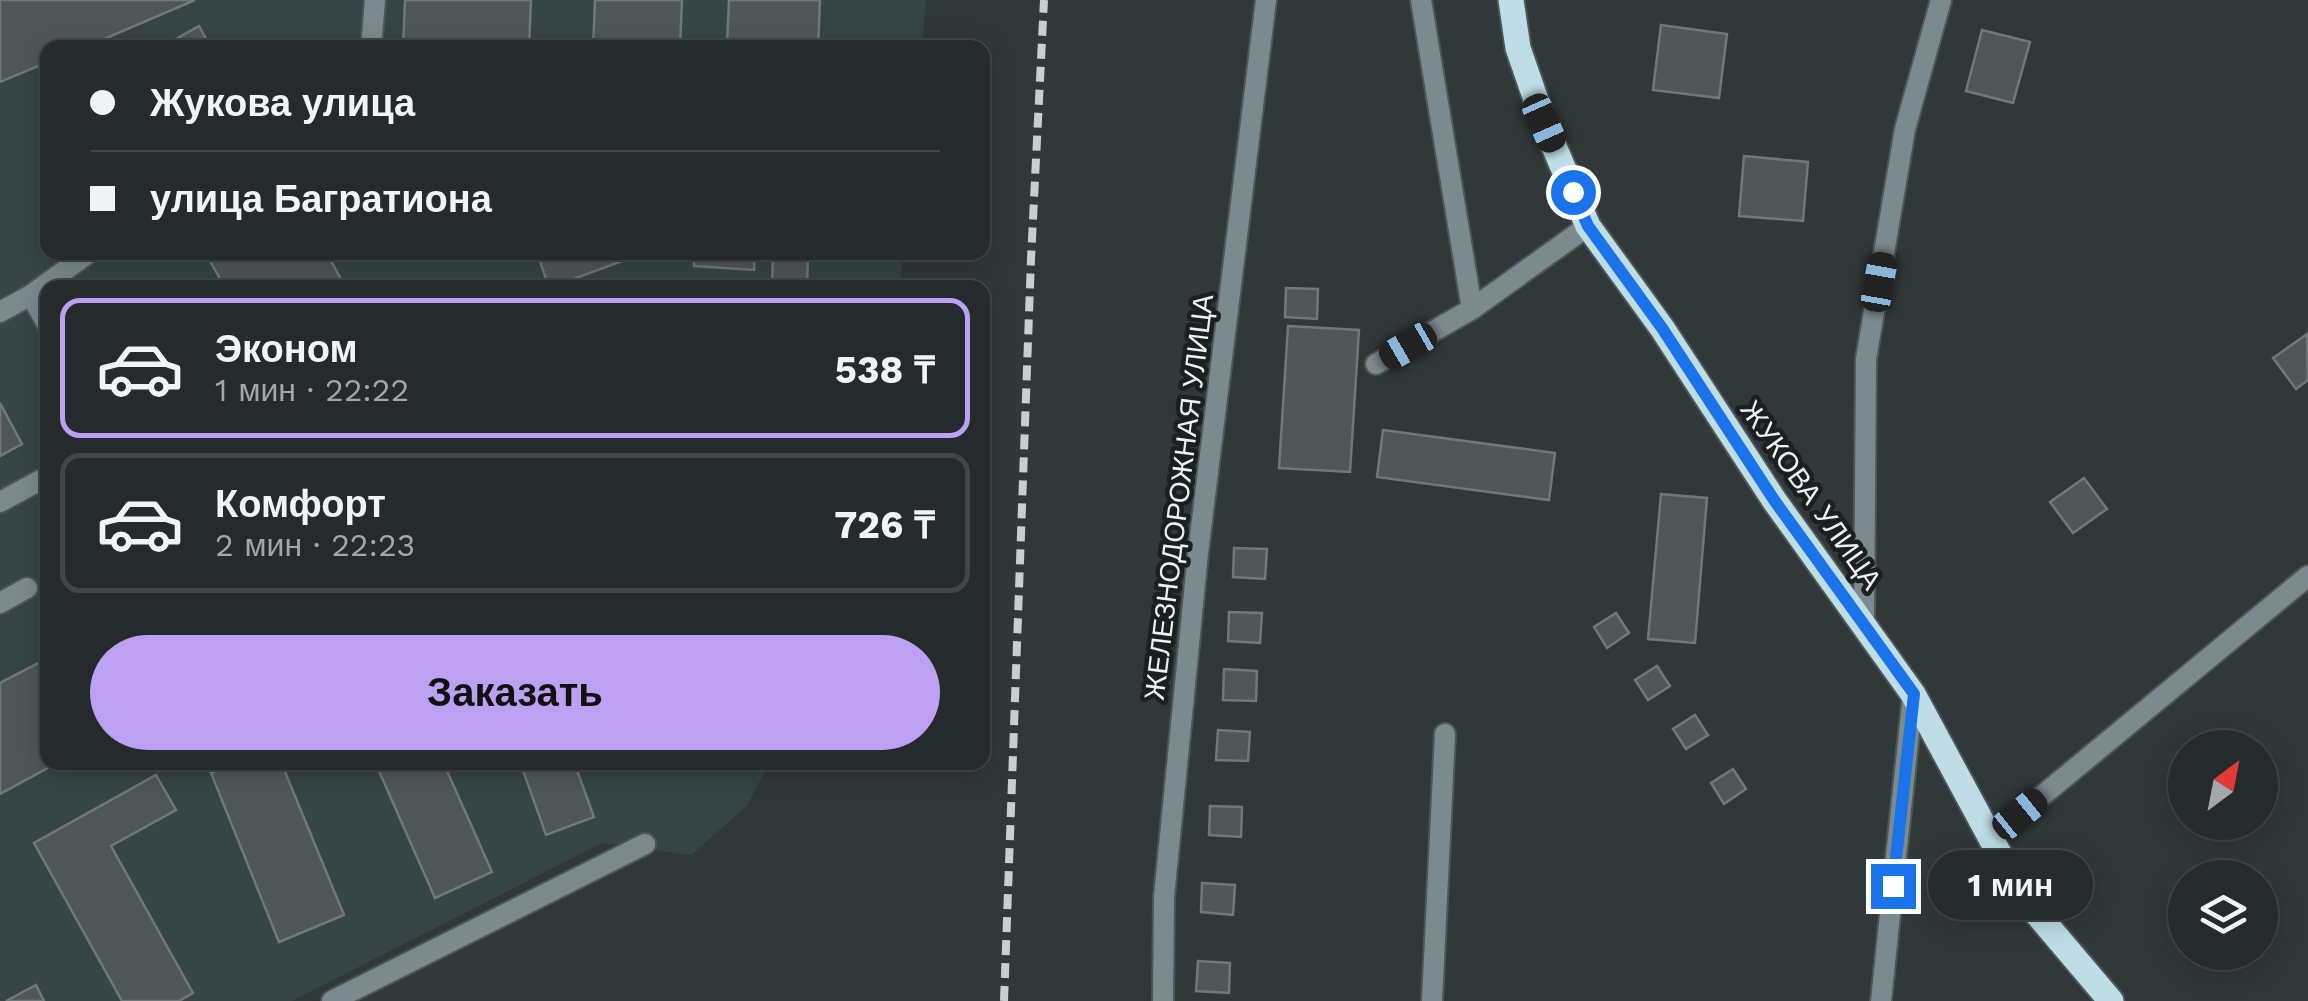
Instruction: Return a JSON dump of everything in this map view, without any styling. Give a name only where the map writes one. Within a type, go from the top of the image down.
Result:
[{"type":"main road","name":"ЖУКОВА УЛИЦА","points":[[1511,0],[1518,48],[1537,104],[1588,226],[1662,328],[1774,500],[1914,694],[2022,896],[2110,1001]]},
{"type":"street","points":[[372,40],[375,0]]},
{"type":"street","name":"ЖЕЛЕЗНОДОРОЖНАЯ УЛИЦА","points":[[1163,1001],[1164,897],[1192,610],[1266,0]]},
{"type":"street","points":[[1422,0],[1472,308]]},
{"type":"street","points":[[1864,626],[1866,358],[1905,130],[1941,0]]},
{"type":"street","points":[[1376,364],[1472,308],[1588,226]]},
{"type":"street","points":[[52,280],[79,260]]},
{"type":"street","points":[[0,312],[40,288]]},
{"type":"street","points":[[31,295],[40,311]]},
{"type":"street","points":[[0,502],[40,480]]},
{"type":"street","points":[[1991,838],[2308,576]]},
{"type":"street","points":[[0,604],[28,588]]},
{"type":"street","points":[[1881,1001],[1914,694]]},
{"type":"street","points":[[1432,1001],[1444,734]]},
{"type":"street","points":[[332,1001],[645,844]]},
{"type":"shaded area","points":[[0,0],[926,0],[923,40],[40,40],[40,260],[902,260],[901,280],[40,280],[40,770],[765,770],[747,806],[691,855],[602,843],[292,1001],[0,1001]]},
{"type":"building","points":[[0,0],[195,0],[102,40],[40,40],[40,65],[0,82]]},
{"type":"building","points":[[405,0],[531,0],[529,40],[403,40]]},
{"type":"building","points":[[595,0],[682,0],[680,40],[593,40]]},
{"type":"building","points":[[729,0],[820,0],[818,40],[727,40]]},
{"type":"building","points":[[1661,25],[1727,34],[1719,98],[1653,90]]},
{"type":"building","points":[[199,26],[207,40],[174,40]]},
{"type":"building","points":[[1982,30],[2030,42],[2013,103],[1966,91]]},
{"type":"building","points":[[1744,156],[1808,162],[1803,221],[1739,216]]},
{"type":"building","points":[[209,260],[330,260],[342,280],[221,280]]},
{"type":"building","points":[[540,260],[625,260],[571,280],[546,280]]},
{"type":"building","points":[[694,260],[755,260],[754,270],[694,266]]},
{"type":"building","points":[[773,260],[808,260],[807,280],[772,280]]},
{"type":"building","points":[[1286,288],[1318,289],[1317,319],[1285,317]]},
{"type":"building","points":[[1288,326],[1359,330],[1350,472],[1279,468]]},
{"type":"building","points":[[2307,334],[2308,380],[2296,389],[2273,358]]},
{"type":"building","points":[[0,403],[22,444],[0,456]]},
{"type":"building","points":[[1383,430],[1555,453],[1549,500],[1377,477]]},
{"type":"building","points":[[2084,478],[2107,509],[2073,533],[2050,502]]},
{"type":"building","points":[[1661,494],[1707,498],[1695,643],[1648,639]]},
{"type":"building","points":[[1234,548],[1267,549],[1265,579],[1233,577]]},
{"type":"building","points":[[1229,612],[1262,613],[1260,643],[1228,641]]},
{"type":"building","points":[[1616,613],[1629,633],[1607,648],[1594,627]]},
{"type":"building","points":[[40,662],[40,770],[44,770],[0,794],[0,683]]},
{"type":"building","points":[[1657,666],[1670,686],[1648,700],[1635,680]]},
{"type":"building","points":[[1224,669],[1257,671],[1256,701],[1223,700]]},
{"type":"building","points":[[1695,715],[1708,735],[1686,749],[1673,729]]},
{"type":"building","points":[[1218,730],[1250,732],[1248,761],[1216,760]]},
{"type":"building","points":[[1733,769],[1746,789],[1724,804],[1711,783]]},
{"type":"building","points":[[284,770],[344,915],[279,942],[211,773]]},
{"type":"building","points":[[379,770],[447,770],[492,872],[435,898]]},
{"type":"building","points":[[523,770],[577,770],[594,817],[546,835]]},
{"type":"building","points":[[156,775],[176,810],[111,846],[193,993],[179,1001],[122,1001],[34,843]]},
{"type":"building","points":[[1210,806],[1242,807],[1241,837],[1209,835]]},
{"type":"building","points":[[1202,883],[1235,885],[1233,915],[1201,912]]},
{"type":"building","points":[[1198,961],[1230,963],[1229,993],[1196,991]]},
{"type":"building","points":[[36,985],[44,1001],[6,1001]]},
{"type":"railway","points":[[1004,1001],[1044,0]]},
{"type":"route","points":[[1573,192],[1588,226],[1662,328],[1774,500],[1914,694],[1893,886]]}]
